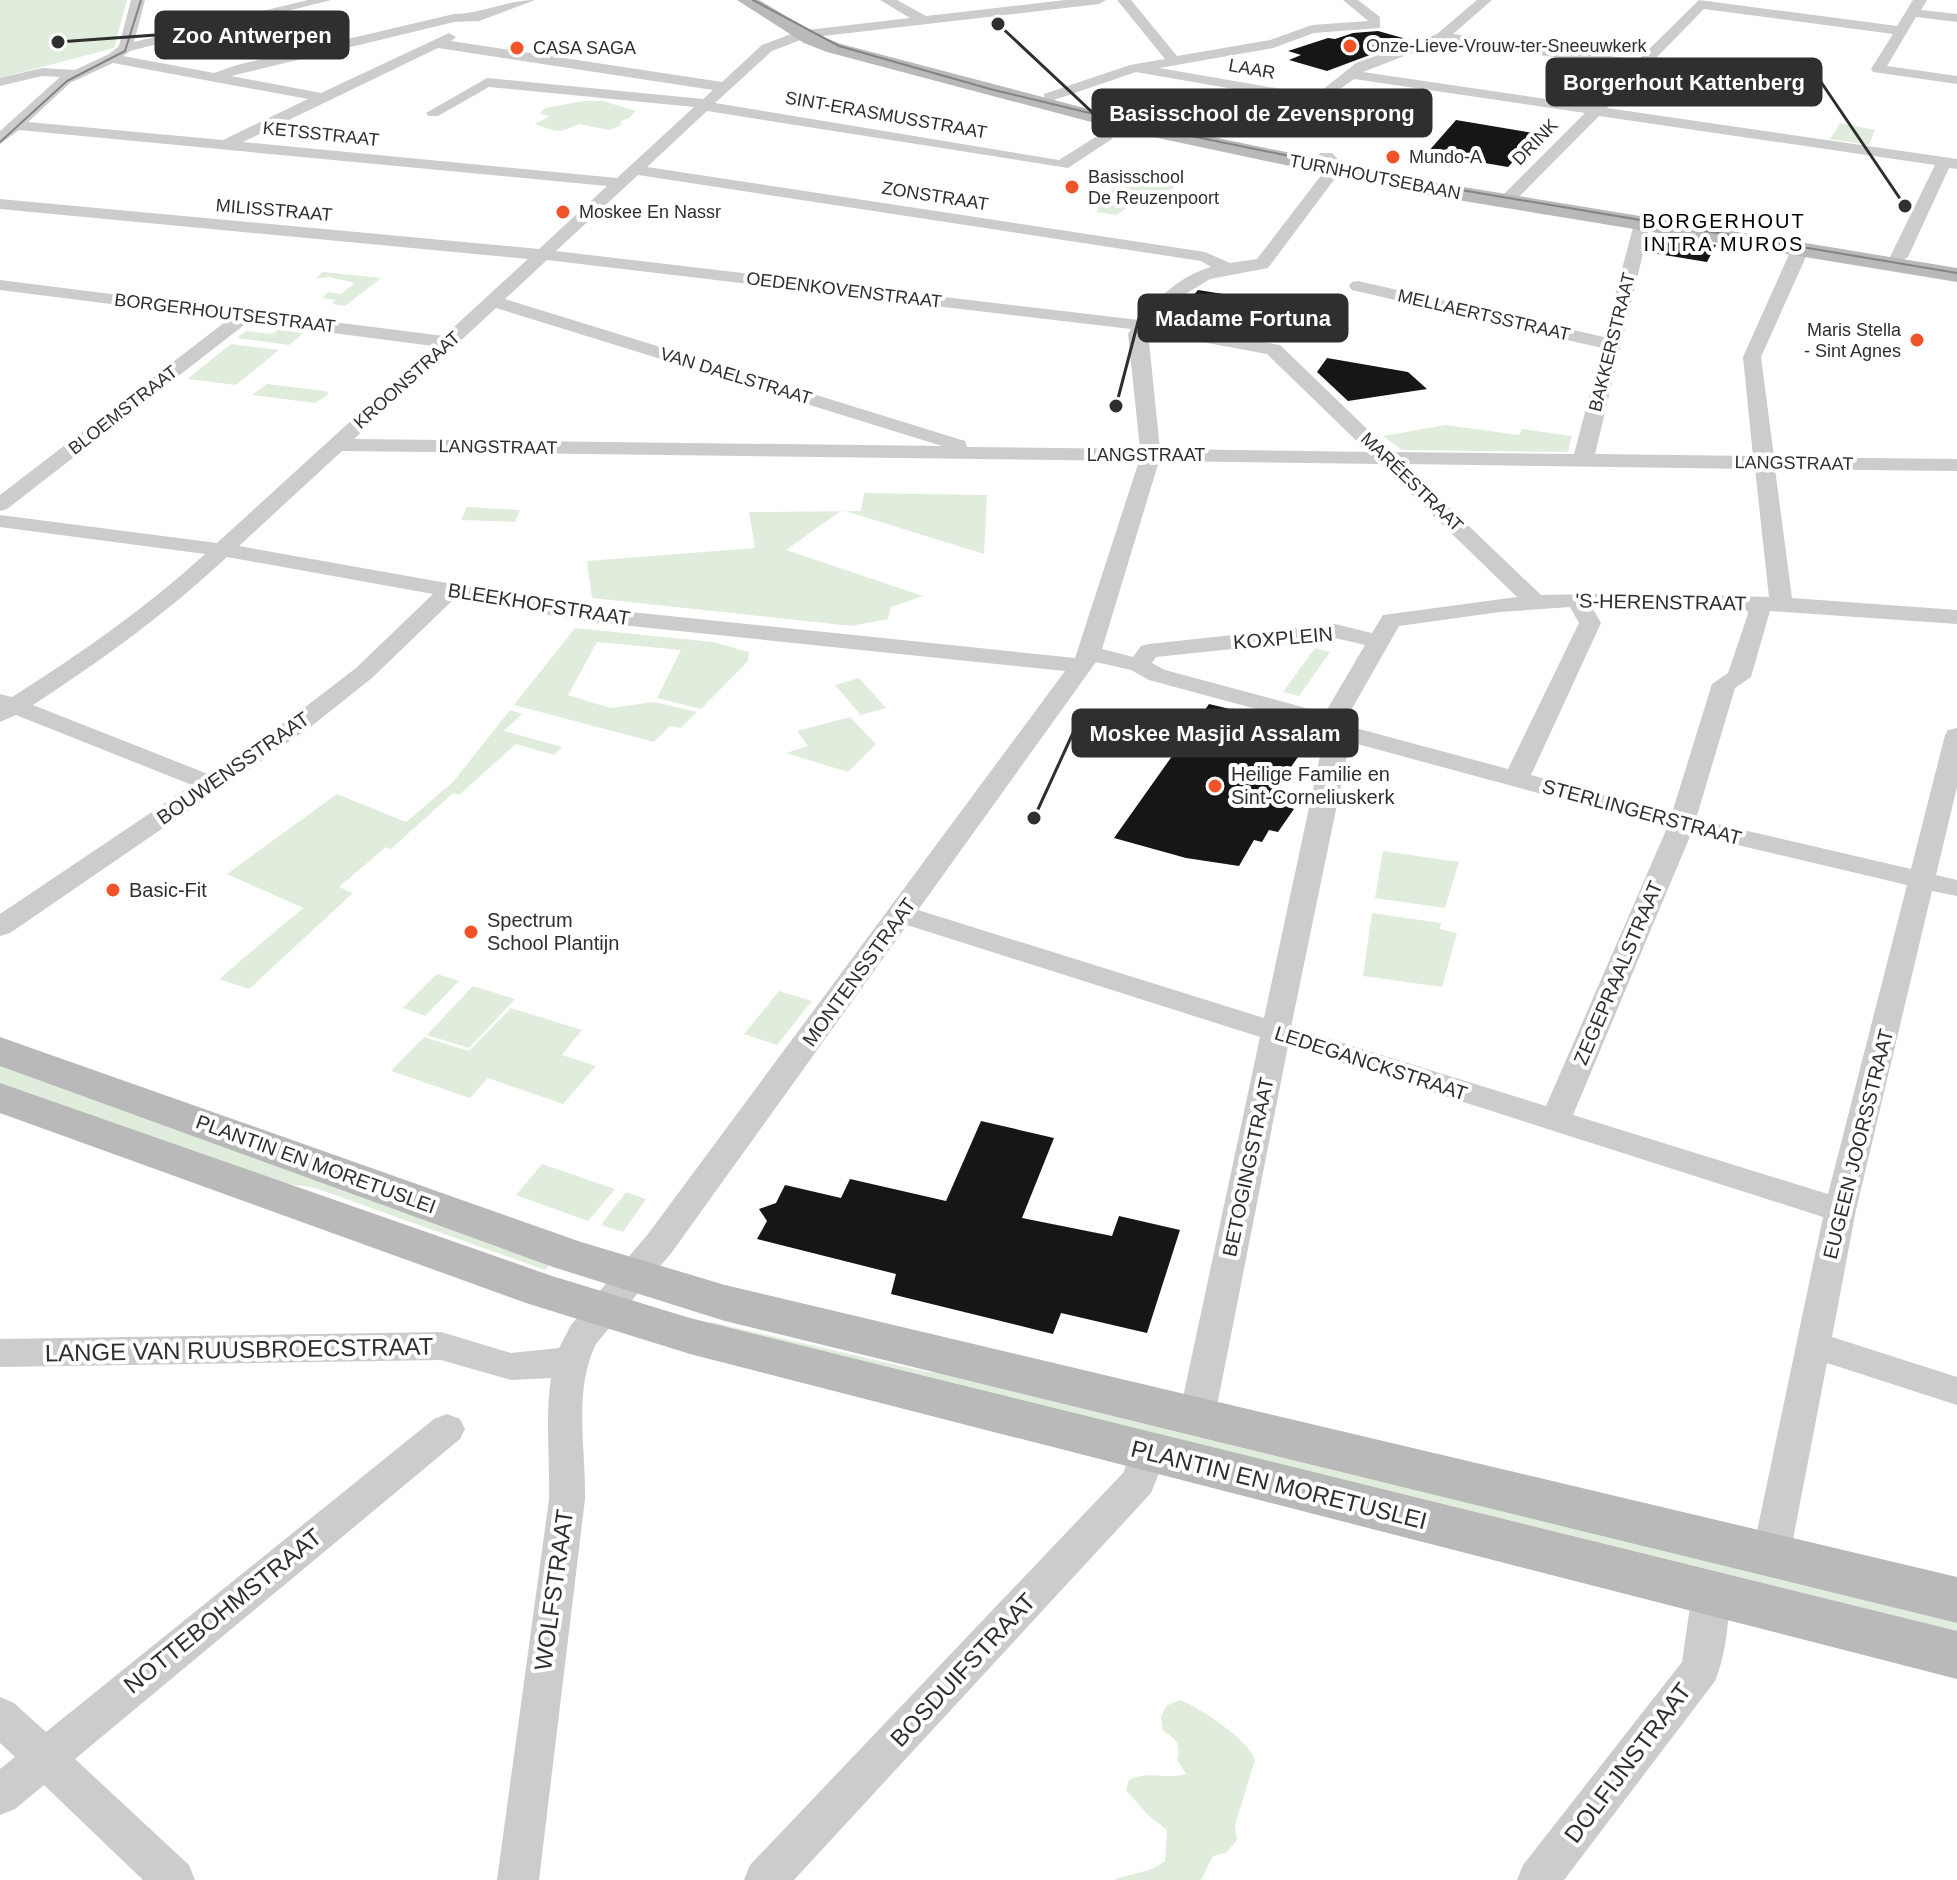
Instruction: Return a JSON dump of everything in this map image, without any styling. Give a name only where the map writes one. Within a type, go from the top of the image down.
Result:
[{"type":"main road","name":"TURNHOUTSEBAAN","points":[[746,0],[834,48],[1023,100],[1642,224],[1957,275]]},
{"type":"main road","name":"TURNHOUTSEBAAN","points":[[769,0],[829,33],[871,49],[1049,97],[1330,163]]},
{"type":"main road","name":"TURNHOUTSEBAAN","points":[[1510,197],[1957,266]]},
{"type":"main road","name":"PLANTIN EN MORETUSLEI","points":[[0,1051],[618,1293],[690,1336],[1957,1655]]},
{"type":"main road","name":"PLANTIN EN MORETUSLEI","points":[[0,1097],[542,1291],[618,1293],[725,1303],[1957,1600]]},
{"type":"street","points":[[125,48],[138,0]]},
{"type":"street","points":[[0,139],[76,74],[125,48],[324,0]]},
{"type":"street","points":[[214,78],[237,69],[454,18],[474,18],[528,0]]},
{"type":"street","points":[[887,0],[926,21]]},
{"type":"street","points":[[829,33],[926,21],[1001,5],[1099,0]]},
{"type":"street","points":[[1124,0],[1173,60]]},
{"type":"street","name":"LAAR","points":[[1049,97],[1135,68],[1273,44],[1312,29],[1375,25],[1375,20],[1350,0]]},
{"type":"street","points":[[1442,37],[1485,0]]},
{"type":"street","points":[[1703,2],[1902,31]]},
{"type":"street","name":"DRINK","points":[[1510,197],[1703,2]]},
{"type":"street","points":[[1957,18],[1916,6],[1878,69],[1957,80]]},
{"type":"street","points":[[227,145],[477,23],[479,20],[474,18]]},
{"type":"street","name":"TURNHOUTSEBAAN","points":[[804,34],[829,33]]},
{"type":"street","name":"KROONSTRAAT","points":[[5,707],[147,616],[767,48],[804,34]]},
{"type":"street","points":[[1442,37],[1641,65]]},
{"type":"street","name":"LAAR","points":[[1135,68],[1319,100],[1361,66],[1442,37]]},
{"type":"street","points":[[435,43],[725,87]]},
{"type":"street","points":[[433,113],[492,78],[488,72],[473,66],[493,52]]},
{"type":"street","points":[[110,58],[324,98]]},
{"type":"street","points":[[579,91],[615,70]]},
{"type":"street","points":[[0,82],[42,72],[76,74]]},
{"type":"street","points":[[1349,74],[1951,163],[1899,257]]},
{"type":"street","name":"SINT-ERASMUSSTRAAT","points":[[487,82],[705,105],[1062,165],[1107,136]]},
{"type":"street","name":"KETSSTRAAT","points":[[16,125],[622,183]]},
{"type":"street","points":[[1151,455],[1137,334],[1179,287],[1195,277],[1227,268],[1262,264],[1330,163]]},
{"type":"street","name":"ZONSTRAAT","points":[[635,170],[1205,257],[1227,268]]},
{"type":"street","name":"MILISSTRAAT","points":[[0,204],[544,255]]},
{"type":"street","name":"BAKKERSTRAAT","points":[[1583,460],[1642,224]]},
{"type":"street","points":[[1769,604],[1763,463],[1752,357],[1800,250]]},
{"type":"street","name":"OEDENKOVENSTRAAT","points":[[544,255],[1144,326],[1273,349],[1288,362]]},
{"type":"street","name":"BORGERHOUTSESTRAAT","points":[[0,285],[449,342]]},
{"type":"street","name":"MELLAERTSSTRAAT","points":[[1358,286],[1610,344]]},
{"type":"street","name":"VAN DAELSTRAAT","points":[[493,301],[934,436],[977,453]]},
{"type":"street","name":"BLOEMSTRAAT","points":[[0,505],[246,315]]},
{"type":"street","name":"MARÉESTRAAT","points":[[1288,362],[1535,602]]},
{"type":"street","name":"LANGSTRAAT","points":[[335,445],[1957,465]]},
{"type":"street","name":"MONTENSSTRAAT","points":[[618,1293],[902,914],[1085,659],[1151,455]]},
{"type":"street","name":"BLEEKHOFSTRAAT","points":[[0,521],[222,550],[582,614],[1085,659]]},
{"type":"street","name":"BOUWENSSTRAAT","points":[[0,927],[300,723],[364,673],[450,591]]},
{"type":"street","points":[[1516,779],[1590,623],[1578,601]]},
{"type":"street","name":"'S-HERENSTRAAT","points":[[1379,642],[1391,620],[1535,602],[1769,604],[1957,617]]},
{"type":"street","name":"ZEGEPRAALSTRAAT","points":[[1555,1121],[1682,824],[1724,684],[1739,677],[1759,614],[1769,604]]},
{"type":"street","name":"KOXPLEIN","points":[[1139,665],[1149,651],[1335,631],[1379,642]]},
{"type":"street","points":[[1085,659],[1139,665],[1157,675],[1337,727],[1379,642]]},
{"type":"street","points":[[5,707],[212,784]]},
{"type":"street","name":"STERLINGERSTRAAT","points":[[1337,727],[1682,824],[1957,888]]},
{"type":"street","name":"BETOGINGSTRAAT","points":[[1197,1416],[1337,727]]},
{"type":"street","name":"EUGEEN JOORSSTRAAT","points":[[1771,1555],[1840,1210],[1957,735]]},
{"type":"street","name":"LEDEGANCKSTRAAT","points":[[902,914],[1840,1210]]},
{"type":"street","name":"WOLFSTRAAT","points":[[518,1880],[567,1499],[568,1456],[564,1410],[571,1359],[583,1335],[618,1293]]},
{"type":"street","points":[[1811,1344],[1957,1391]]},
{"type":"street","name":"LANGE VAN RUUSBROECSTRAAT","points":[[0,1353],[441,1346],[460,1349],[500,1365],[521,1367],[571,1359]]},
{"type":"street","name":"NOTTEBOHMSTRAAT","points":[[0,1795],[447,1429]]},
{"type":"street","name":"BOSDUIFSTRAAT","points":[[765,1880],[1138,1482],[1149,1453]]},
{"type":"street","name":"DOLFIJNSTRAAT","points":[[1538,1880],[1701,1668],[1711,1593]]},
{"type":"street","points":[[0,1716],[174,1880]]},
{"type":"green space","points":[[0,0],[127,0],[114,48],[0,78]]},
{"type":"green space","points":[[603,101],[636,111],[621,121],[621,125],[610,130],[579,124],[557,131],[535,124],[550,116],[539,114],[545,108]]},
{"type":"green space","points":[[1840,123],[1875,130],[1869,145],[1830,139]]},
{"type":"green space","points":[[1136,173],[1180,183],[1154,202],[1139,198],[1117,215],[1096,212],[1116,184],[1127,185]]},
{"type":"green space","points":[[323,272],[381,278],[345,306],[332,304],[336,300],[322,298],[329,292],[341,294],[355,283],[329,277],[315,279]]},
{"type":"green space","points":[[278,330],[303,333],[289,345],[237,338],[246,331],[272,334]]},
{"type":"green space","points":[[231,344],[279,350],[236,385],[187,379]]},
{"type":"green space","points":[[267,384],[329,394],[315,403],[252,395]]},
{"type":"green space","points":[[1446,425],[1519,435],[1522,429],[1572,436],[1568,452],[1402,450],[1383,436]]},
{"type":"green space","points":[[864,493],[987,495],[984,554],[846,511],[861,511]]},
{"type":"green space","points":[[467,507],[520,510],[515,522],[461,520]]},
{"type":"green space","points":[[840,511],[786,550],[923,596],[891,607],[888,619],[852,626],[592,598],[587,561],[755,548],[749,512]]},
{"type":"green space","points":[[575,628],[713,642],[749,652],[748,661],[701,709],[657,698],[681,650],[597,642],[568,695],[610,708],[654,702],[697,712],[681,728],[670,726],[654,742],[514,705]]},
{"type":"green space","points":[[1315,648],[1330,652],[1299,696],[1283,692]]},
{"type":"green space","points":[[859,678],[886,708],[861,715],[835,685]]},
{"type":"green space","points":[[510,710],[522,714],[504,731],[562,747],[554,755],[516,744],[459,795],[453,793],[391,849],[386,847],[339,887],[353,893],[249,989],[219,979],[303,908],[227,874],[337,794],[406,822],[453,782]]},
{"type":"green space","points":[[850,717],[876,744],[848,772],[786,753],[808,746],[797,731]]},
{"type":"green space","points":[[1383,851],[1459,862],[1445,908],[1375,898]]},
{"type":"green space","points":[[1372,913],[1441,923],[1440,929],[1457,933],[1442,987],[1363,976]]},
{"type":"green space","points":[[437,974],[459,981],[425,1016],[403,1008]]},
{"type":"green space","points":[[473,986],[515,999],[469,1048],[427,1035]]},
{"type":"green space","points":[[779,991],[812,1001],[777,1045],[744,1034]]},
{"type":"green space","points":[[511,1008],[582,1030],[562,1055],[596,1066],[563,1104],[488,1078],[470,1098],[391,1071],[424,1037],[469,1051]]},
{"type":"green space","points":[[0,1065],[552,1262],[545,1270],[315,1188],[262,1180],[0,1087]]},
{"type":"green space","points":[[542,1164],[615,1189],[588,1221],[516,1195]]},
{"type":"green space","points":[[626,1192],[646,1199],[623,1232],[601,1225]]},
{"type":"green space","points":[[711,1322],[927,1372],[985,1376],[1957,1616],[1957,1640],[707,1329]]},
{"type":"green space","points":[[1180,1700],[1211,1717],[1234,1735],[1255,1760],[1235,1825],[1237,1840],[1226,1853],[1213,1856],[1201,1880],[1114,1880],[1146,1871],[1165,1861],[1167,1830],[1149,1816],[1126,1790],[1129,1780],[1136,1777],[1186,1774],[1177,1760],[1177,1742],[1163,1731],[1161,1717],[1166,1706]]},
{"type":"building","name":"Onze-Lieve-Vrouw-ter-Sneeuwkerk","points":[[1378,31],[1410,40],[1327,71],[1289,60],[1301,55],[1288,51],[1328,38]]},
{"type":"building","points":[[1456,120],[1539,134],[1508,167],[1427,153]]},
{"type":"building","points":[[1653,235],[1716,245],[1707,262],[1646,252]]},
{"type":"building","points":[[1198,290],[1275,303],[1253,333],[1223,332],[1172,320]]},
{"type":"building","points":[[1327,358],[1408,372],[1427,389],[1348,401],[1317,372]]},
{"type":"building","name":"Heilige Familie en Sint-Corneliuskerk","points":[[1209,704],[1234,710],[1231,714],[1313,736],[1276,788],[1292,792],[1294,796],[1286,806],[1294,809],[1278,832],[1269,830],[1262,842],[1254,840],[1239,866],[1186,858],[1114,838]]},
{"type":"building","points":[[981,1121],[1054,1138],[1022,1218],[1112,1236],[1119,1216],[1180,1230],[1147,1333],[1061,1313],[1053,1334],[891,1294],[896,1274],[757,1239],[767,1221],[759,1209],[776,1203],[785,1185],[841,1198],[850,1179],[946,1201]]},
{"type":"tram line","points":[[0,142],[67,81],[125,51],[141,0]]},
{"type":"tram line","points":[[753,0],[839,46],[990,89],[1152,128],[1437,186],[1957,273]]},
{"type":"place","name":"Basisschool de Zevensprong","points":[[998,24]]},
{"type":"place","name":"Zoo Antwerpen","points":[[58,42]]},
{"type":"place","name":"Onze-Lieve-Vrouw-ter-Sneeuwkerk","points":[[1350,46]]},
{"type":"place","name":"CASA SAGA","points":[[517,48]]},
{"type":"place","name":"Mundo-A","points":[[1393,157]]},
{"type":"place","name":"Basisschool De Reuzenpoort","points":[[1072,187]]},
{"type":"place","name":"Borgerhout Kattenberg","points":[[1905,206]]},
{"type":"place","name":"Moskee En Nassr","points":[[563,212]]},
{"type":"place","name":"Maris Stella - Sint Agnes","points":[[1917,340]]},
{"type":"place","name":"Madame Fortuna","points":[[1116,406]]},
{"type":"place","name":"Heilige Familie en Sint-Corneliuskerk","points":[[1215,786]]},
{"type":"place","name":"Moskee Masjid Assalam","points":[[1034,818]]},
{"type":"place","name":"Basic-Fit","points":[[113,890]]},
{"type":"place","name":"Spectrum School Plantijn","points":[[471,932]]},
{"type":"district","name":"BORGERHOUT INTRA MUROS","points":[[1724,232]]}]
